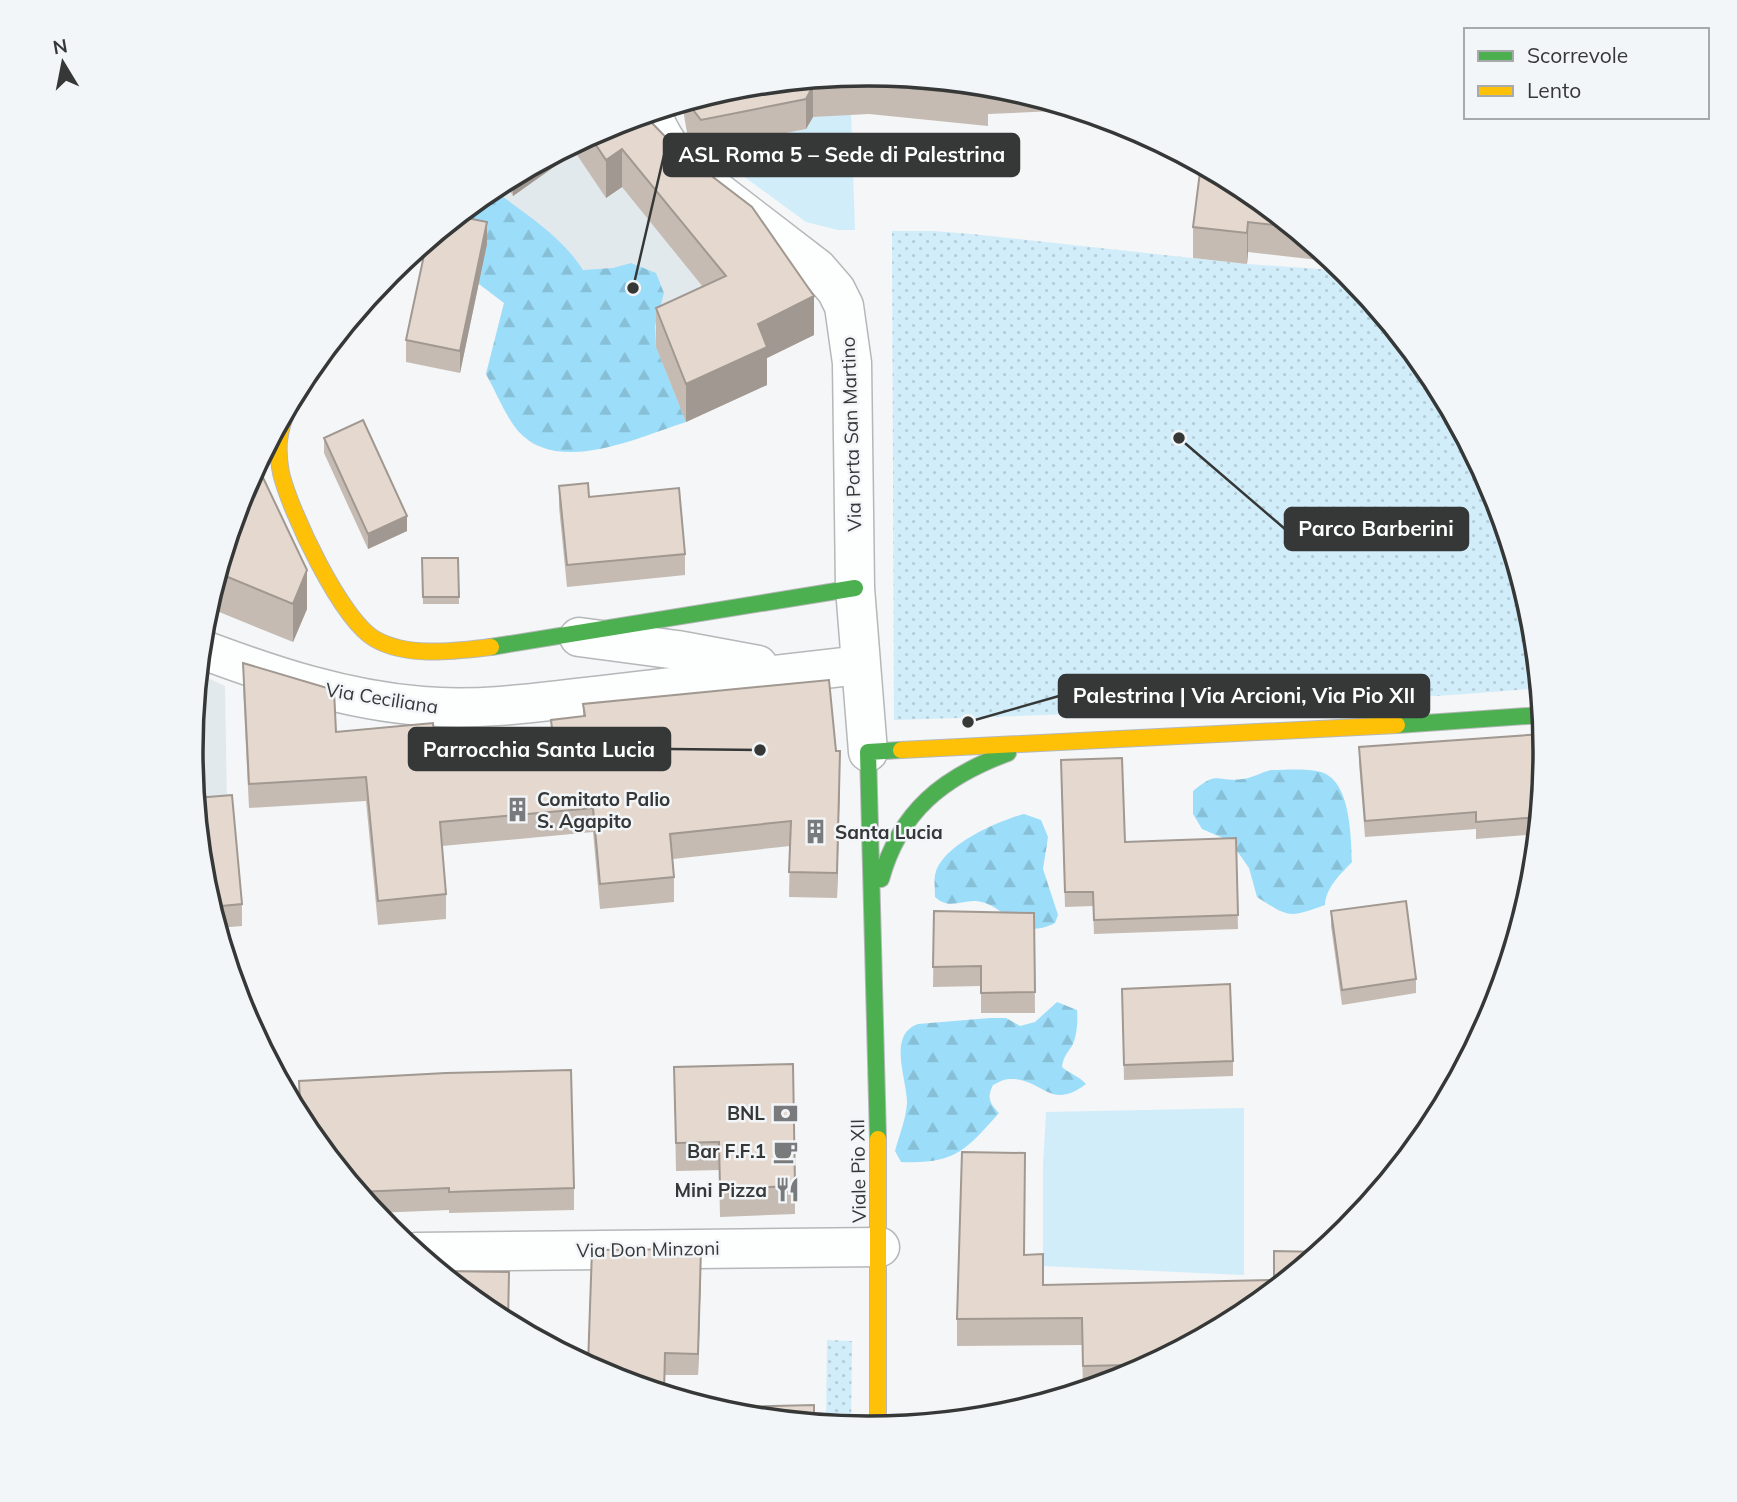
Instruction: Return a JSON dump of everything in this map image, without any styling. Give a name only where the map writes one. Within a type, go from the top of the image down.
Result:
[{"type":"street","name":"Via Porta San Martino","points":[[656,121],[667,146],[692,172],[817,268],[836,290],[844,306],[852,363],[855,588],[868,752]]},
{"type":"street","points":[[280,441],[281,474],[293,507],[331,586],[356,625],[373,639],[402,648],[479,649],[855,588]]},
{"type":"street","points":[[569,699],[677,650],[766,603]]},
{"type":"street","points":[[566,636],[677,650],[795,672]]},
{"type":"street","name":"Via Ceciliana","points":[[211,653],[319,688],[404,705],[460,708],[569,699],[860,665]]},
{"type":"street","points":[[868,752],[1532,716]]},
{"type":"street","name":"Viale Pio XII","points":[[875,914],[882,874],[892,844],[903,825],[924,800],[949,781],[982,762],[1028,747],[1064,742]]},
{"type":"street","name":"Viale Pio XII","points":[[868,752],[875,914],[880,1247],[878,1416]]},
{"type":"street","name":"Via Don Minzoni","points":[[431,1252],[880,1247]]},
{"type":"shaded area","points":[[851,114],[855,230],[838,230],[806,222],[713,154],[712,147],[805,129],[813,117]]},
{"type":"shaded area","points":[[619,134],[785,292],[814,335],[758,362],[767,385],[686,422],[609,447],[579,452],[550,450],[533,444],[517,429],[486,374],[504,303],[479,284],[442,241],[499,198],[536,175]]},
{"type":"shaded area","points":[[892,231],[972,234],[1247,264],[1327,270],[1369,312],[1422,381],[1465,457],[1483,496],[1511,579],[1521,621],[1530,689],[1136,712],[894,720]]},
{"type":"shaded area","points":[[208,678],[225,686],[227,809],[207,812],[203,751]]},
{"type":"shaded area","points":[[1244,1108],[1244,1275],[1043,1266],[1046,1112]]},
{"type":"shaded area","points":[[827,1340],[852,1341],[851,1416],[826,1415]]},
{"type":"green space","points":[[502,196],[563,245],[583,270],[613,268],[631,263],[656,273],[664,293],[655,326],[656,347],[686,422],[599,449],[555,451],[535,444],[518,431],[486,374],[504,303],[479,284],[442,241]]},
{"type":"green space","points":[[1271,770],[1321,772],[1331,777],[1344,798],[1347,811],[1352,862],[1331,887],[1325,905],[1296,914],[1276,909],[1257,897],[1249,868],[1230,841],[1202,829],[1193,814],[1193,791],[1208,780],[1243,779]]},
{"type":"green space","points":[[1024,814],[1041,820],[1048,837],[1043,869],[1058,915],[1055,923],[1042,928],[1021,926],[987,904],[976,901],[950,904],[935,897],[935,875],[939,864],[948,854],[986,828]]},
{"type":"green space","points":[[1057,1002],[1077,1010],[1075,1038],[1062,1067],[1086,1084],[1063,1095],[1020,1080],[1001,1081],[993,1085],[990,1093],[991,1103],[999,1113],[967,1146],[934,1161],[901,1162],[895,1151],[907,1103],[901,1048],[903,1038],[909,1030],[918,1024],[990,1018],[1006,1018],[1020,1026],[1035,1022]]},
{"type":"building","points":[[895,87],[955,91],[975,95]]},
{"type":"building","points":[[812,88],[806,99],[701,120],[693,109],[782,91]]},
{"type":"building","points":[[651,122],[679,151],[752,207],[814,296],[758,324],[767,347],[686,384],[656,308],[726,276],[622,149],[606,160],[596,144]]},
{"type":"building","points":[[1200,174],[1275,225],[1248,222],[1247,233],[1193,227]]},
{"type":"building","points":[[470,219],[487,222],[460,351],[406,340],[424,257]]},
{"type":"building","points":[[363,420],[407,516],[368,534],[324,438]]},
{"type":"building","points":[[263,477],[307,570],[293,604],[227,577]]},
{"type":"building","points":[[588,483],[589,497],[679,488],[685,554],[567,565],[559,486]]},
{"type":"building","points":[[422,558],[458,558],[459,597],[423,597]]},
{"type":"building","points":[[243,663],[334,690],[336,732],[433,723],[434,734],[466,732],[466,736],[552,728],[551,720],[585,716],[583,704],[829,680],[836,751],[840,751],[837,873],[789,872],[791,821],[670,834],[674,877],[600,884],[593,808],[440,822],[446,894],[378,901],[366,777],[249,784]]},
{"type":"building","points":[[1533,735],[1530,818],[1476,822],[1476,812],[1365,821],[1359,747]]},
{"type":"building","points":[[1122,758],[1125,842],[1236,838],[1238,915],[1094,920],[1093,892],[1065,892],[1061,760]]},
{"type":"building","points":[[232,795],[242,904],[222,906],[209,838],[205,797]]},
{"type":"building","points":[[1406,901],[1416,979],[1342,990],[1331,911]]},
{"type":"building","points":[[934,911],[1034,913],[1035,992],[981,993],[981,966],[933,967]]},
{"type":"building","points":[[1230,984],[1233,1061],[1124,1065],[1122,989]]},
{"type":"building","points":[[793,1064],[795,1186],[720,1189],[719,1142],[676,1143],[674,1067]]},
{"type":"building","points":[[571,1070],[574,1188],[449,1192],[449,1188],[369,1191],[315,1121],[300,1097],[299,1081]]},
{"type":"building","points":[[962,1152],[1025,1153],[1024,1255],[1043,1254],[1043,1285],[1272,1280],[1201,1327],[1125,1365],[1083,1366],[1082,1318],[957,1319]]},
{"type":"building","points":[[701,1249],[698,1354],[665,1353],[664,1384],[588,1354],[592,1250]]},
{"type":"building","points":[[1274,1251],[1306,1252],[1274,1278]]},
{"type":"building","points":[[455,1271],[509,1272],[508,1310]]},
{"type":"building","points":[[814,1405],[814,1414],[782,1411],[758,1406]]},
{"type":"traffic: fast","points":[[491,647],[855,588]]},
{"type":"traffic: fast","points":[[1397,725],[1532,716]]},
{"type":"traffic: fast","points":[[878,1139],[868,752],[901,750]]},
{"type":"traffic: fast","points":[[881,879],[900,834],[927,800],[963,773],[1008,753]]},
{"type":"traffic: slow","points":[[279,443],[281,473],[306,537],[333,588],[362,628],[375,639],[402,649],[432,652],[491,647]]},
{"type":"traffic: slow","points":[[901,750],[1397,725]]},
{"type":"traffic: slow","points":[[878,1139],[878,1416]]},
{"type":"place","name":"ASL Roma 5 – Sede di Palestrina","points":[[633,288]]},
{"type":"place","name":"Parco Barberini","points":[[1179,438]]},
{"type":"place","name":"Palestrina | Via Arcioni, Via Pio XII","points":[[968,722]]},
{"type":"place","name":"Parrocchia Santa Lucia","points":[[760,750]]},
{"type":"place","name":"Comitato Palio S. Agapito","points":[[517,810]]},
{"type":"place","name":"Santa Lucia","points":[[815,832]]},
{"type":"place","name":"BNL","points":[[785,1113]]},
{"type":"place","name":"Bar F.F.1","points":[[786,1151]]},
{"type":"place","name":"Mini Pizza","points":[[787,1190]]}]
